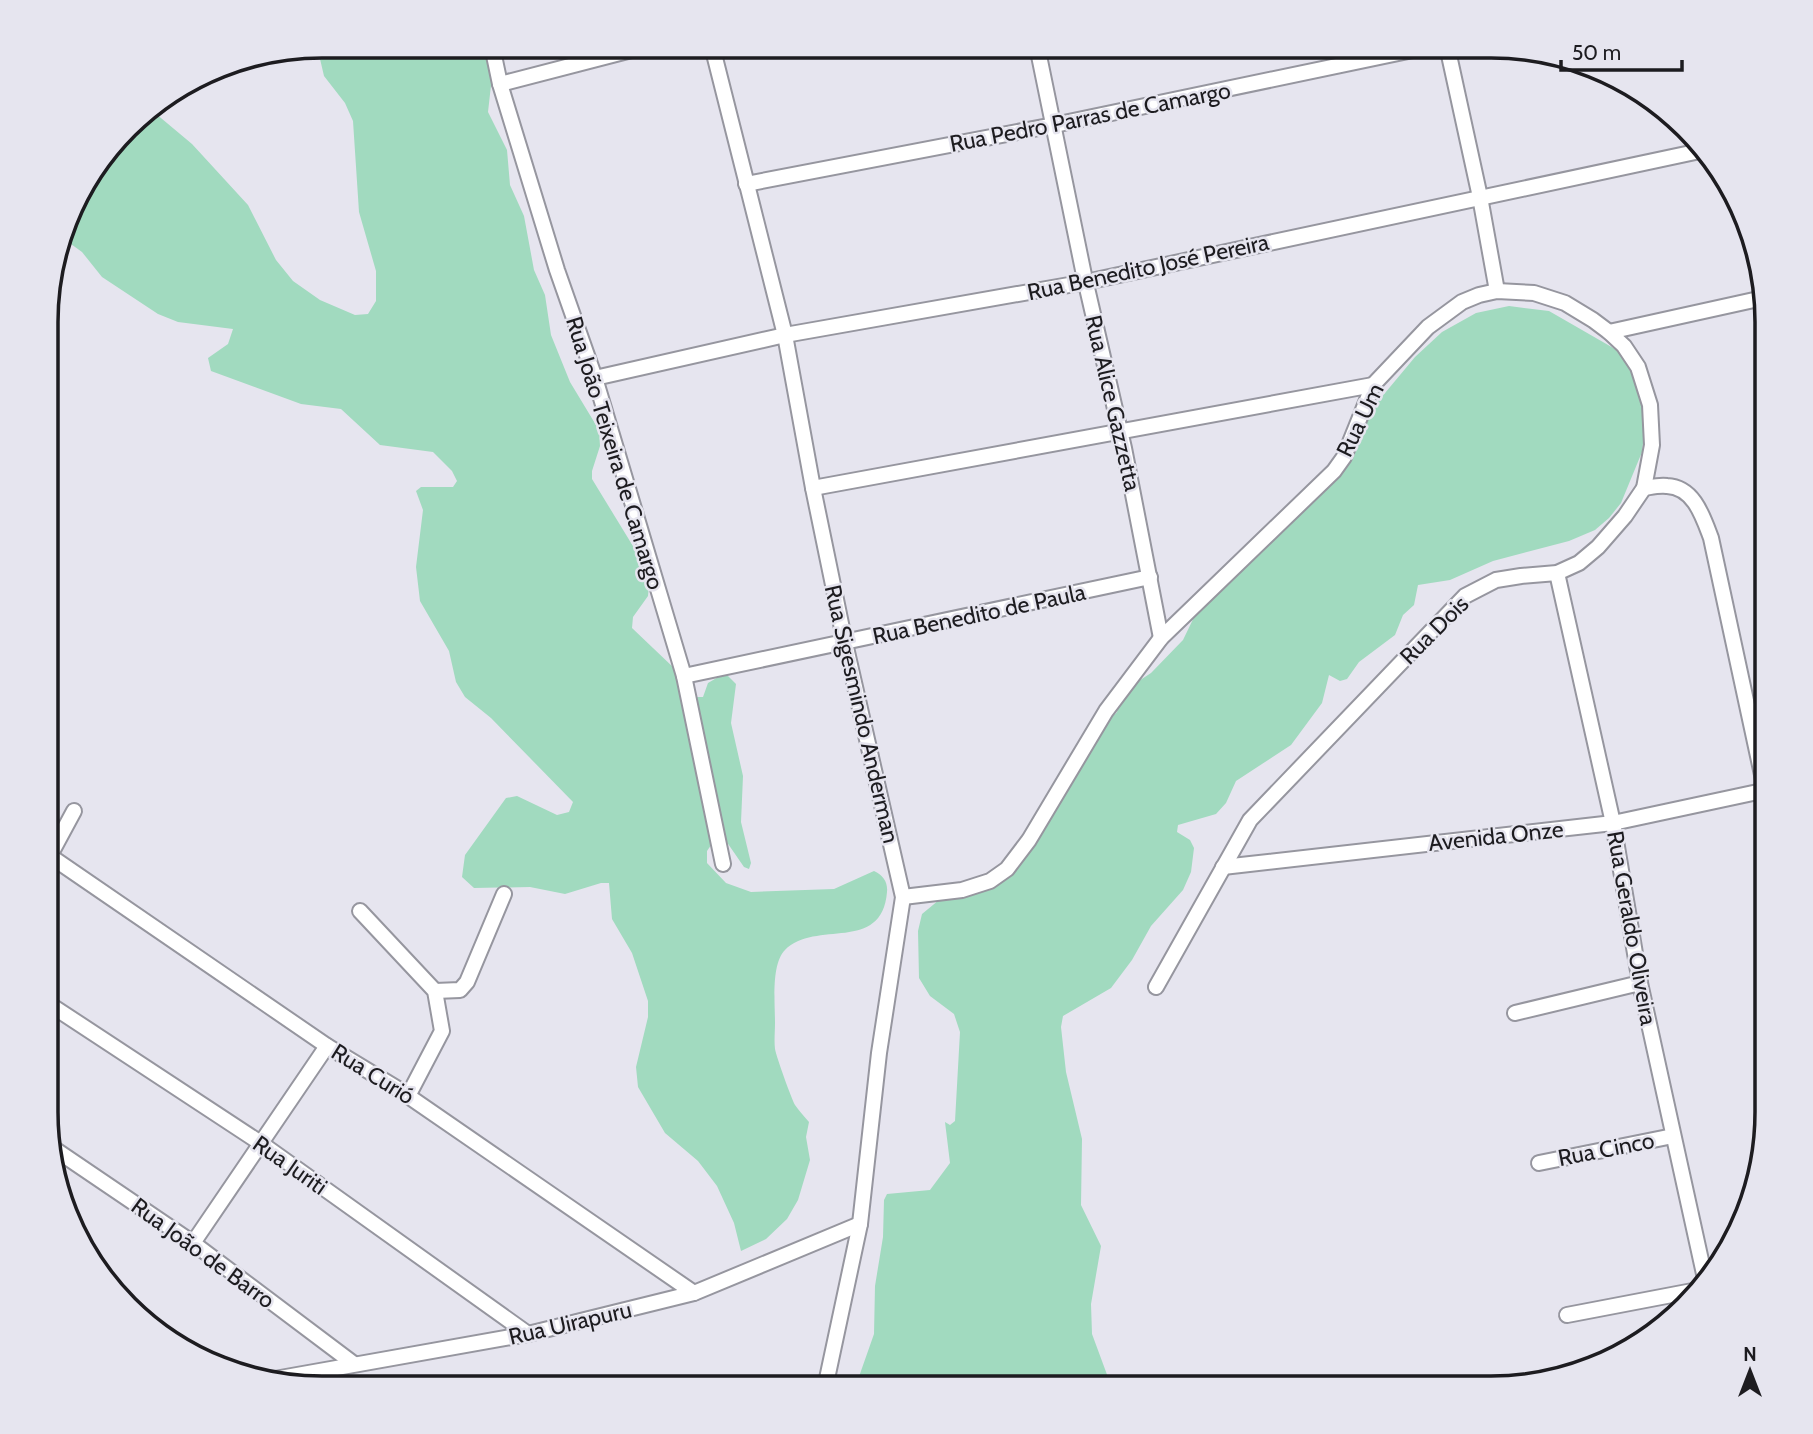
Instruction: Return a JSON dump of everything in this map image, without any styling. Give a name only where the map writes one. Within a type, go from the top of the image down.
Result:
[{"type":"street","name":"Rua João Teixeira de Camargo","points":[[495,58],[557,270],[595,378],[684,676],[723,864]]},
{"type":"street","points":[[500,84],[601,58]]},
{"type":"street","name":"Rua Sigesmindo Anderman","points":[[715,58],[785,335],[845,642],[903,897],[878,1053],[860,1224],[828,1376]]},
{"type":"street","name":"Rua Alice Gazzetta","points":[[1040,58],[1086,282],[1121,432],[1161,638]]},
{"type":"street","name":"Rua Pedro Parras de Camargo","points":[[746,184],[1054,125],[1375,58]]},
{"type":"street","points":[[1450,58],[1497,291]]},
{"type":"street","name":"Rua Benedito José Pereira","points":[[595,378],[785,335],[1086,282],[1694,152]]},
{"type":"street","name":"Rua Um","points":[[903,897],[962,890],[990,881],[1007,869],[1029,840],[1106,711],[1161,638],[1334,471],[1344,457],[1373,385],[1428,327],[1462,302],[1497,291],[1534,293],[1565,303],[1593,320]]},
{"type":"street","points":[[1609,332],[1755,300]]},
{"type":"street","name":"Rua Dois","points":[[1156,987],[1250,820],[1465,596],[1496,580],[1558,573],[1579,563],[1598,547],[1625,516],[1644,488],[1652,445],[1650,405],[1637,368],[1624,346],[1593,320]]},
{"type":"street","points":[[813,488],[1373,385]]},
{"type":"street","points":[[1644,488],[1669,485],[1688,493],[1701,512],[1711,538],[1755,738]]},
{"type":"street","name":"Rua Geraldo Oliveira","points":[[1558,573],[1613,823],[1640,983],[1703,1270]]},
{"type":"street","name":"Rua Benedito de Paula","points":[[684,676],[1150,577]]},
{"type":"street","name":"Avenida Onze","points":[[1223,867],[1613,823],[1755,795]]},
{"type":"street","points":[[58,841],[74,811]]},
{"type":"street","name":"Rua Curió","points":[[58,866],[327,1046],[408,1096],[694,1293]]},
{"type":"street","points":[[435,991],[460,990],[467,982],[504,894]]},
{"type":"street","points":[[360,911],[435,991],[442,1031],[408,1096]]},
{"type":"street","points":[[1515,1013],[1640,983]]},
{"type":"street","name":"Rua Juriti","points":[[58,1010],[262,1144],[528,1334]]},
{"type":"street","points":[[193,1243],[327,1046]]},
{"type":"street","name":"Rua Cinco","points":[[1539,1163],[1673,1136]]},
{"type":"street","name":"Rua João de Barro","points":[[61,1154],[193,1243],[354,1364]]},
{"type":"street","name":"Rua Uirapuru","points":[[296,1375],[528,1334],[694,1293],[860,1224]]},
{"type":"street","points":[[1567,1315],[1684,1293]]},
{"type":"green space","points":[[320,58],[494,58],[488,112],[507,150],[510,185],[524,216],[534,270],[545,295],[551,335],[570,382],[599,430],[600,446],[592,479],[650,574],[648,596],[633,617],[632,628],[674,668],[695,697],[703,697],[708,683],[720,676],[728,676],[736,684],[731,723],[743,776],[741,822],[751,863],[749,869],[744,867],[724,838],[718,835],[707,851],[707,863],[726,883],[751,892],[834,889],[874,871],[886,882],[887,892],[882,911],[873,923],[845,933],[798,941],[781,956],[775,984],[775,1049],[795,1105],[809,1122],[806,1137],[810,1160],[798,1200],[787,1219],[766,1239],[741,1251],[734,1223],[717,1186],[698,1161],[665,1133],[638,1087],[636,1067],[648,1017],[648,1001],[632,953],[612,919],[609,883],[565,894],[530,887],[474,888],[462,877],[465,855],[506,798],[517,796],[557,815],[569,812],[573,802],[491,718],[465,697],[456,682],[449,651],[420,601],[416,567],[423,510],[416,491],[421,487],[453,487],[457,481],[452,471],[433,452],[380,445],[341,409],[301,404],[211,371],[208,358],[228,344],[233,329],[178,322],[158,314],[102,277],[82,252],[70,243],[85,205],[102,175],[135,135],[157,115],[192,144],[248,205],[276,260],[293,281],[320,300],[355,315],[368,314],[376,301],[376,271],[359,212],[353,121],[345,103],[324,76]]},
{"type":"green space","points":[[1509,306],[1549,311],[1622,353],[1636,370],[1646,418],[1642,452],[1621,503],[1595,530],[1569,541],[1493,561],[1450,580],[1418,585],[1414,605],[1403,615],[1395,635],[1359,662],[1347,679],[1340,681],[1329,675],[1322,703],[1291,745],[1236,781],[1226,803],[1216,814],[1178,825],[1177,832],[1190,840],[1194,848],[1191,872],[1183,890],[1151,926],[1132,960],[1111,988],[1063,1016],[1061,1027],[1066,1072],[1082,1139],[1081,1205],[1101,1246],[1091,1304],[1092,1334],[1108,1376],[859,1376],[874,1334],[875,1286],[883,1237],[884,1200],[887,1194],[930,1190],[950,1163],[945,1122],[950,1125],[955,1121],[960,1032],[954,1014],[930,996],[919,978],[918,931],[922,914],[939,900],[983,891],[1010,868],[1097,733],[1117,712],[1122,692],[1151,673],[1183,640],[1212,580],[1241,563],[1310,505],[1332,478],[1370,411],[1415,357],[1442,332],[1476,313]]}]
